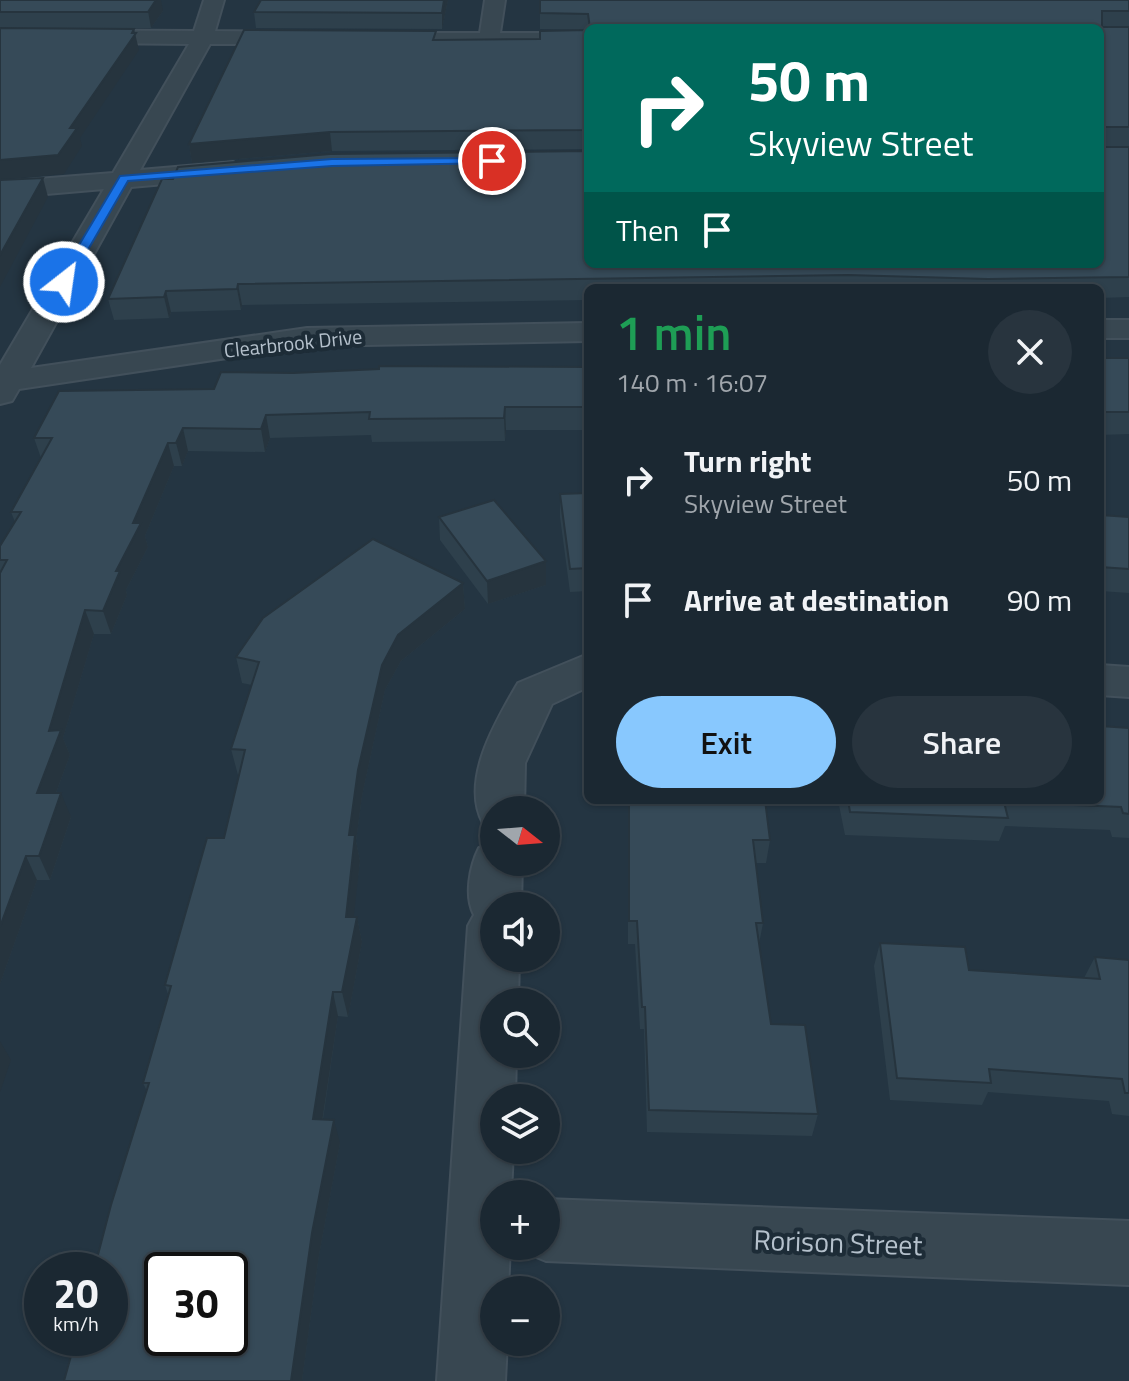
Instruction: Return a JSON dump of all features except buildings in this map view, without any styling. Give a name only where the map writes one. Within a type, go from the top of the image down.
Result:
[{"type":"street","points":[[2,385],[203,37],[214,0]]},
{"type":"street","points":[[489,40],[495,0]]},
{"type":"street","points":[[0,36],[330,38]]},
{"type":"street","points":[[362,39],[584,39]]},
{"type":"street","points":[[0,190],[258,168]]},
{"type":"street","points":[[1104,329],[1129,329]]},
{"type":"street","name":"Clearbrook Drive","points":[[2,385],[307,337],[584,332]]},
{"type":"street","points":[[501,796],[502,763],[534,694],[584,671]]},
{"type":"street","points":[[1104,680],[1129,682]]},
{"type":"street","points":[[487,1180],[493,972]]},
{"type":"street","name":"Rorison Street","points":[[560,1231],[1129,1253]]},
{"type":"street","points":[[471,1381],[483,1260]]},
{"type":"route","points":[[64,282],[124,178],[332,162],[492,161]]}]
